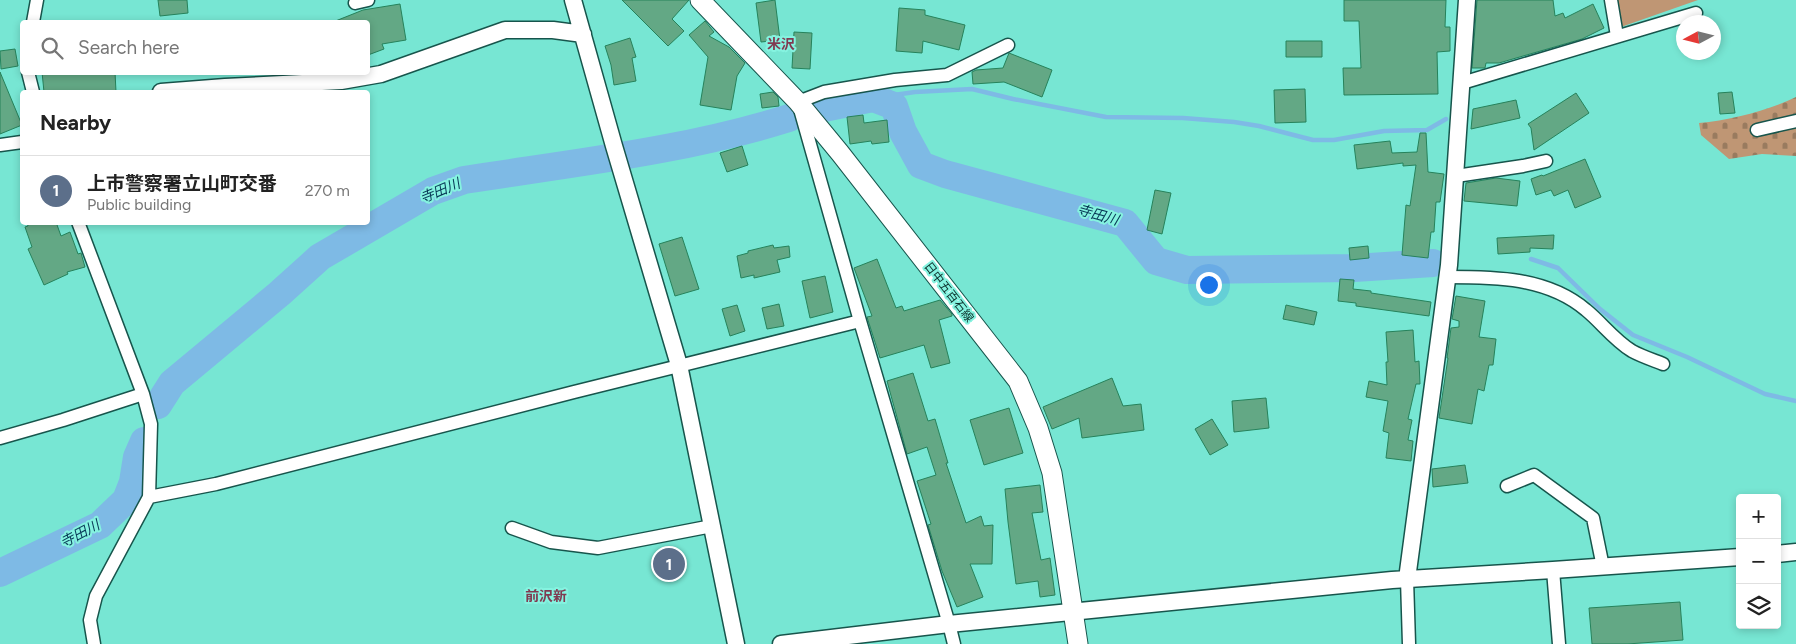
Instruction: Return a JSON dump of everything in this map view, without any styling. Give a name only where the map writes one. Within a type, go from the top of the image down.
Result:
[{"type":"main road","name":"日中五百石線","points":[[700,0],[798,102],[846,160],[1018,381],[1038,428],[1052,473],[1078,644]]},
{"type":"street","points":[[32,20],[37,0]]},
{"type":"street","points":[[355,2],[368,0]]},
{"type":"street","points":[[573,0],[614,146],[680,366],[736,644]]},
{"type":"street","points":[[1409,644],[1407,578],[1447,277],[1456,176],[1467,0]]},
{"type":"street","points":[[1611,0],[1617,36]]},
{"type":"street","points":[[1462,83],[1696,12]]},
{"type":"street","points":[[187,90],[341,81],[381,74],[505,30],[553,30],[583,34]]},
{"type":"street","points":[[954,644],[798,102],[824,92],[895,80],[947,75],[1008,45]]},
{"type":"street","points":[[29,75],[32,90]]},
{"type":"street","points":[[1757,130],[1796,121]]},
{"type":"street","points":[[0,145],[20,142]]},
{"type":"street","points":[[1456,176],[1546,161]]},
{"type":"street","points":[[79,225],[143,394],[151,424],[149,497],[96,596],[90,620],[94,644]]},
{"type":"street","points":[[1447,277],[1511,279],[1558,292],[1585,309],[1631,350],[1664,364]]},
{"type":"street","points":[[149,497],[216,484],[860,321]]},
{"type":"street","points":[[0,438],[143,394]]},
{"type":"street","points":[[1507,486],[1534,475],[1593,518],[1603,567]]},
{"type":"street","points":[[512,528],[551,542],[598,548],[712,526]]},
{"type":"street","points":[[1781,554],[1796,552]]},
{"type":"street","points":[[781,644],[949,624],[1407,578],[1603,567],[1736,556]]},
{"type":"street","points":[[1553,570],[1559,644]]},
{"type":"green space","points":[[1617,0],[1698,0],[1621,27]]},
{"type":"green space","points":[[1796,97],[1796,156],[1762,154],[1729,159],[1701,135],[1699,123],[1749,114],[1773,107]]},
{"type":"building","points":[[158,0],[187,0],[188,13],[160,16]]},
{"type":"building","points":[[622,0],[689,0],[672,19],[684,31],[668,46]]},
{"type":"building","points":[[775,0],[780,40],[761,42],[756,3]]},
{"type":"building","points":[[1344,0],[1446,0],[1445,27],[1450,27],[1450,51],[1437,52],[1438,94],[1344,95],[1343,68],[1361,68],[1359,21],[1344,21]]},
{"type":"building","points":[[1477,0],[1553,0],[1555,16],[1563,13],[1565,18],[1593,4],[1604,28],[1582,39],[1499,63],[1486,63],[1485,68],[1472,68]]},
{"type":"building","points":[[400,4],[406,40],[382,44],[384,49],[370,54],[370,20],[338,20],[363,10]]},
{"type":"building","points":[[899,8],[925,10],[925,15],[965,25],[959,50],[923,41],[922,53],[896,51]]},
{"type":"building","points":[[705,21],[714,32],[709,36],[729,47],[745,63],[737,76],[731,110],[700,105],[708,57],[689,35]]},
{"type":"building","points":[[794,32],[812,33],[810,69],[792,68]]},
{"type":"building","points":[[630,38],[636,57],[632,58],[636,81],[614,85],[611,65],[605,46]]},
{"type":"building","points":[[1286,41],[1322,41],[1322,57],[1286,57]]},
{"type":"building","points":[[15,49],[18,66],[1,69],[0,51]]},
{"type":"building","points":[[1009,53],[1052,70],[1042,97],[1004,82],[973,84],[972,72],[1003,68]]},
{"type":"building","points":[[0,72],[20,120],[20,126],[0,134]]},
{"type":"building","points":[[42,75],[115,75],[116,90],[44,90]]},
{"type":"building","points":[[1305,89],[1306,122],[1275,123],[1274,90]]},
{"type":"building","points":[[773,92],[778,97],[779,106],[762,108],[760,94]]},
{"type":"building","points":[[1732,92],[1735,113],[1720,114],[1718,93]]},
{"type":"building","points":[[1576,93],[1589,113],[1534,150],[1531,128],[1528,124]]},
{"type":"building","points":[[1516,100],[1520,118],[1471,129],[1473,109]]},
{"type":"building","points":[[863,115],[864,123],[887,120],[889,142],[872,144],[871,141],[850,144],[847,117]]},
{"type":"building","points":[[1420,133],[1426,133],[1428,172],[1444,174],[1440,202],[1436,202],[1434,232],[1431,232],[1428,258],[1402,255],[1406,205],[1410,206],[1416,165],[1403,166],[1403,163],[1357,169],[1354,145],[1390,141],[1392,153],[1417,152]]},
{"type":"building","points":[[742,146],[748,165],[727,172],[720,153]]},
{"type":"building","points":[[1585,159],[1601,197],[1575,208],[1568,190],[1554,196],[1551,190],[1536,195],[1531,179]]},
{"type":"building","points":[[1496,178],[1520,181],[1517,206],[1464,201],[1466,183]]},
{"type":"building","points":[[1155,190],[1171,193],[1162,234],[1147,230]]},
{"type":"building","points":[[57,225],[61,236],[70,232],[78,254],[81,253],[85,267],[67,272],[68,274],[44,285],[28,249],[32,247],[25,227]]},
{"type":"building","points":[[1554,235],[1553,249],[1530,248],[1530,252],[1498,254],[1497,238]]},
{"type":"building","points":[[682,237],[699,289],[675,296],[659,244]]},
{"type":"building","points":[[773,245],[774,248],[789,246],[790,257],[777,260],[780,272],[754,278],[754,275],[741,278],[737,256],[748,253],[748,251]]},
{"type":"building","points":[[1368,246],[1369,258],[1350,260],[1349,248]]},
{"type":"building","points":[[877,259],[896,308],[902,306],[904,311],[940,300],[952,314],[952,316],[939,320],[950,363],[931,368],[924,345],[880,358],[867,317],[872,316],[854,268]]},
{"type":"building","points":[[825,276],[833,312],[810,318],[802,281]]},
{"type":"building","points":[[1340,279],[1354,280],[1353,289],[1431,302],[1429,316],[1356,306],[1356,303],[1338,301]]},
{"type":"building","points":[[1456,296],[1485,301],[1479,337],[1496,339],[1493,365],[1489,365],[1484,391],[1478,389],[1472,424],[1439,418],[1451,328],[1459,327],[1459,321],[1452,319]]},
{"type":"building","points":[[779,304],[784,326],[767,329],[762,308]]},
{"type":"building","points":[[737,305],[745,331],[730,336],[722,309]]},
{"type":"building","points":[[1286,305],[1317,312],[1314,325],[1283,319]]},
{"type":"building","points":[[1413,330],[1415,362],[1419,361],[1420,384],[1416,384],[1408,419],[1412,420],[1408,440],[1413,441],[1411,461],[1386,458],[1389,433],[1383,431],[1388,401],[1366,397],[1369,381],[1387,385],[1386,332]]},
{"type":"building","points":[[913,373],[928,421],[935,419],[948,463],[946,463],[966,523],[981,516],[984,526],[993,525],[992,564],[970,564],[983,597],[957,607],[942,571],[928,525],[931,524],[917,481],[936,475],[927,447],[907,454],[887,381]]},
{"type":"building","points":[[1112,378],[1123,406],[1141,404],[1144,430],[1082,438],[1079,418],[1052,429],[1043,407]]},
{"type":"building","points":[[1266,398],[1269,428],[1234,432],[1232,401]]},
{"type":"building","points":[[1009,408],[1023,453],[984,465],[970,420]]},
{"type":"building","points":[[1212,419],[1228,445],[1210,455],[1195,429]]},
{"type":"building","points":[[1465,465],[1468,483],[1433,487],[1432,469]]},
{"type":"building","points":[[1040,485],[1043,512],[1032,513],[1041,560],[1050,558],[1055,595],[1040,597],[1038,581],[1016,584],[1005,489]]},
{"type":"building","points":[[1680,602],[1683,640],[1627,644],[1592,644],[1589,608]]},
{"type":"waterway","points":[[873,98],[915,92],[972,89],[1106,117],[1183,118],[1234,122],[1259,126],[1313,140],[1334,140],[1384,131],[1427,130],[1446,119]]},
{"type":"waterway","name":"寺田川","points":[[819,109],[873,98],[894,106],[903,132],[921,165],[945,174],[1125,223],[1156,261],[1187,270],[1354,268],[1433,263]]},
{"type":"waterway","name":"寺田川","points":[[158,405],[172,383],[279,294],[320,257],[433,191],[464,180],[669,148],[789,118]]},
{"type":"waterway","points":[[1531,259],[1558,268],[1600,309],[1633,335],[1687,357],[1765,394],[1796,401]]},
{"type":"waterway","name":"寺田川","points":[[0,573],[100,525],[126,500],[133,482],[137,457],[144,441]]},
{"type":"place","name":"上市警察署立山町交番","points":[[669,564]]},
{"type":"district","name":"米沢","points":[[781,44]]},
{"type":"district","name":"前沢新","points":[[546,596]]}]
